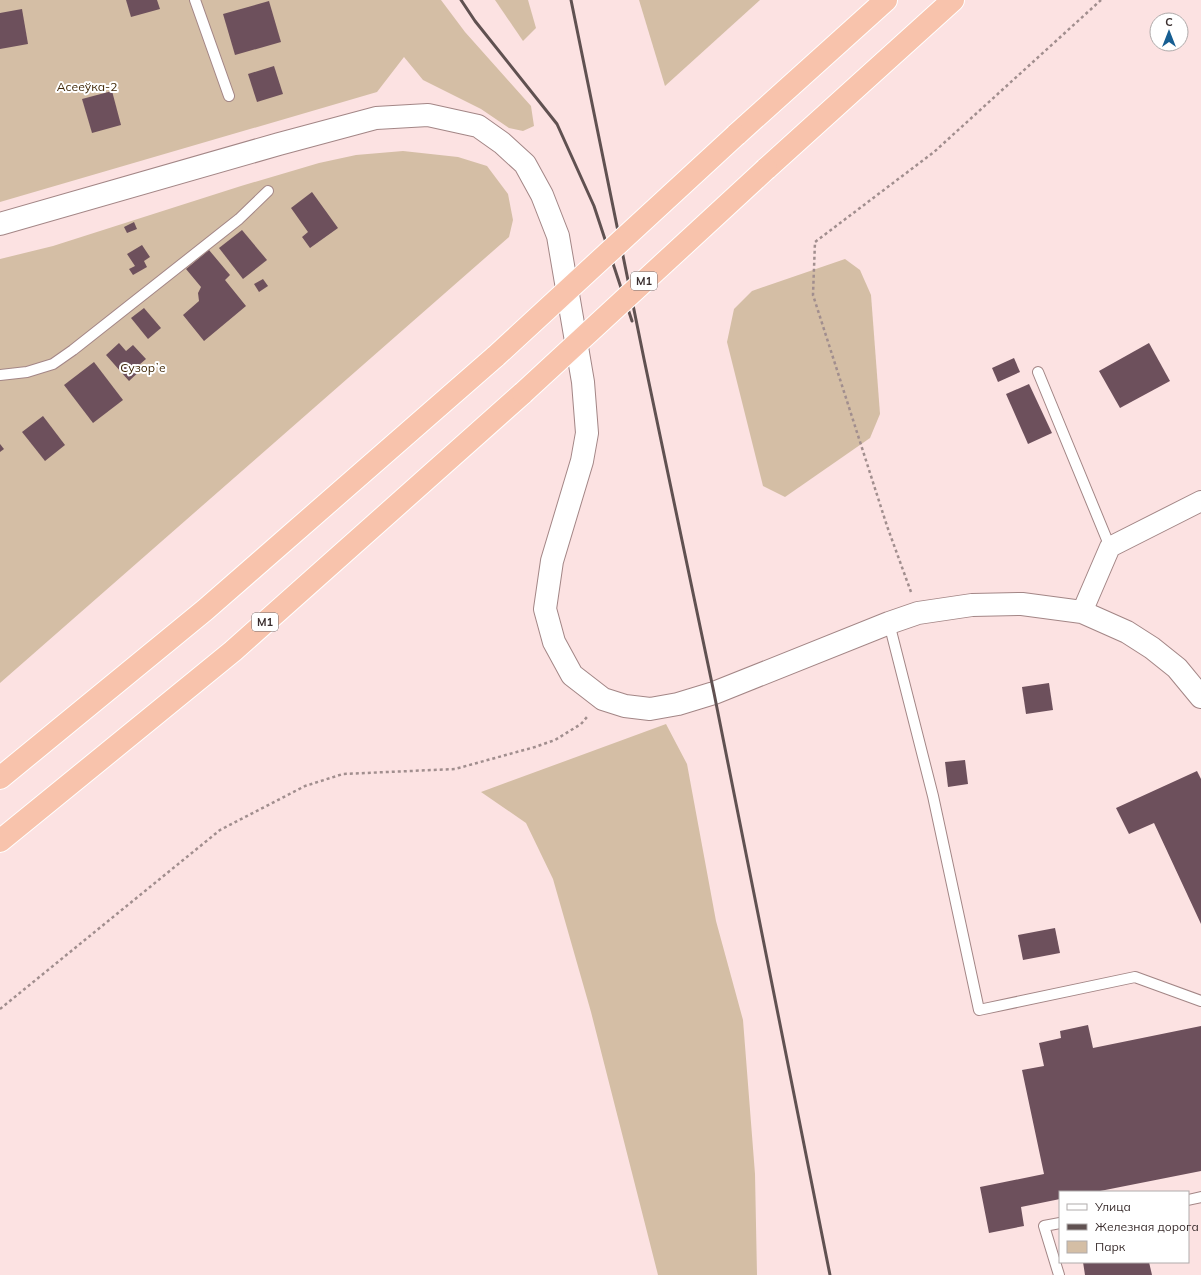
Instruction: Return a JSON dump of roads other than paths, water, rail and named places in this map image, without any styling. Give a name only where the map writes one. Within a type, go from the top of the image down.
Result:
[{"type":"highway","points":[[0,778],[205,610],[496,356],[736,135],[886,0]]},
{"type":"highway","name":"М1","points":[[0,841],[233,651],[523,393],[766,169],[953,0]]},
{"type":"street","points":[[0,224],[376,118],[428,115],[478,126],[502,143],[525,164],[542,196],[558,236],[583,382],[587,433],[582,461],[552,561],[545,609],[554,642],[572,675],[603,699],[625,706],[650,709],[678,704],[714,693],[889,623],[918,613],[972,605],[1022,604],[1082,612],[1127,632],[1152,648],[1177,668],[1201,697]]},
{"type":"street","points":[[1082,612],[1110,547],[1201,501]]},
{"type":"lane","points":[[195,0],[229,96]]},
{"type":"lane","points":[[0,375],[28,372],[53,364],[73,350],[239,219],[268,191]]},
{"type":"lane","points":[[1038,372],[1110,547]]},
{"type":"lane","points":[[889,623],[932,796],[979,1010],[1135,977],[1201,1001]]},
{"type":"lane","points":[[1189,1200],[1201,1197]]},
{"type":"lane","points":[[1058,1275],[1044,1226],[1059,1223]]},
{"type":"railway","points":[[461,0],[475,21],[557,124],[594,206],[632,321]]},
{"type":"railway","points":[[571,0],[714,693],[830,1275]]},
{"type":"park label","name":"Асееўка-2","points":[[87,87]]},
{"type":"park label","name":"Сузорʼе","points":[[143,368]]}]
